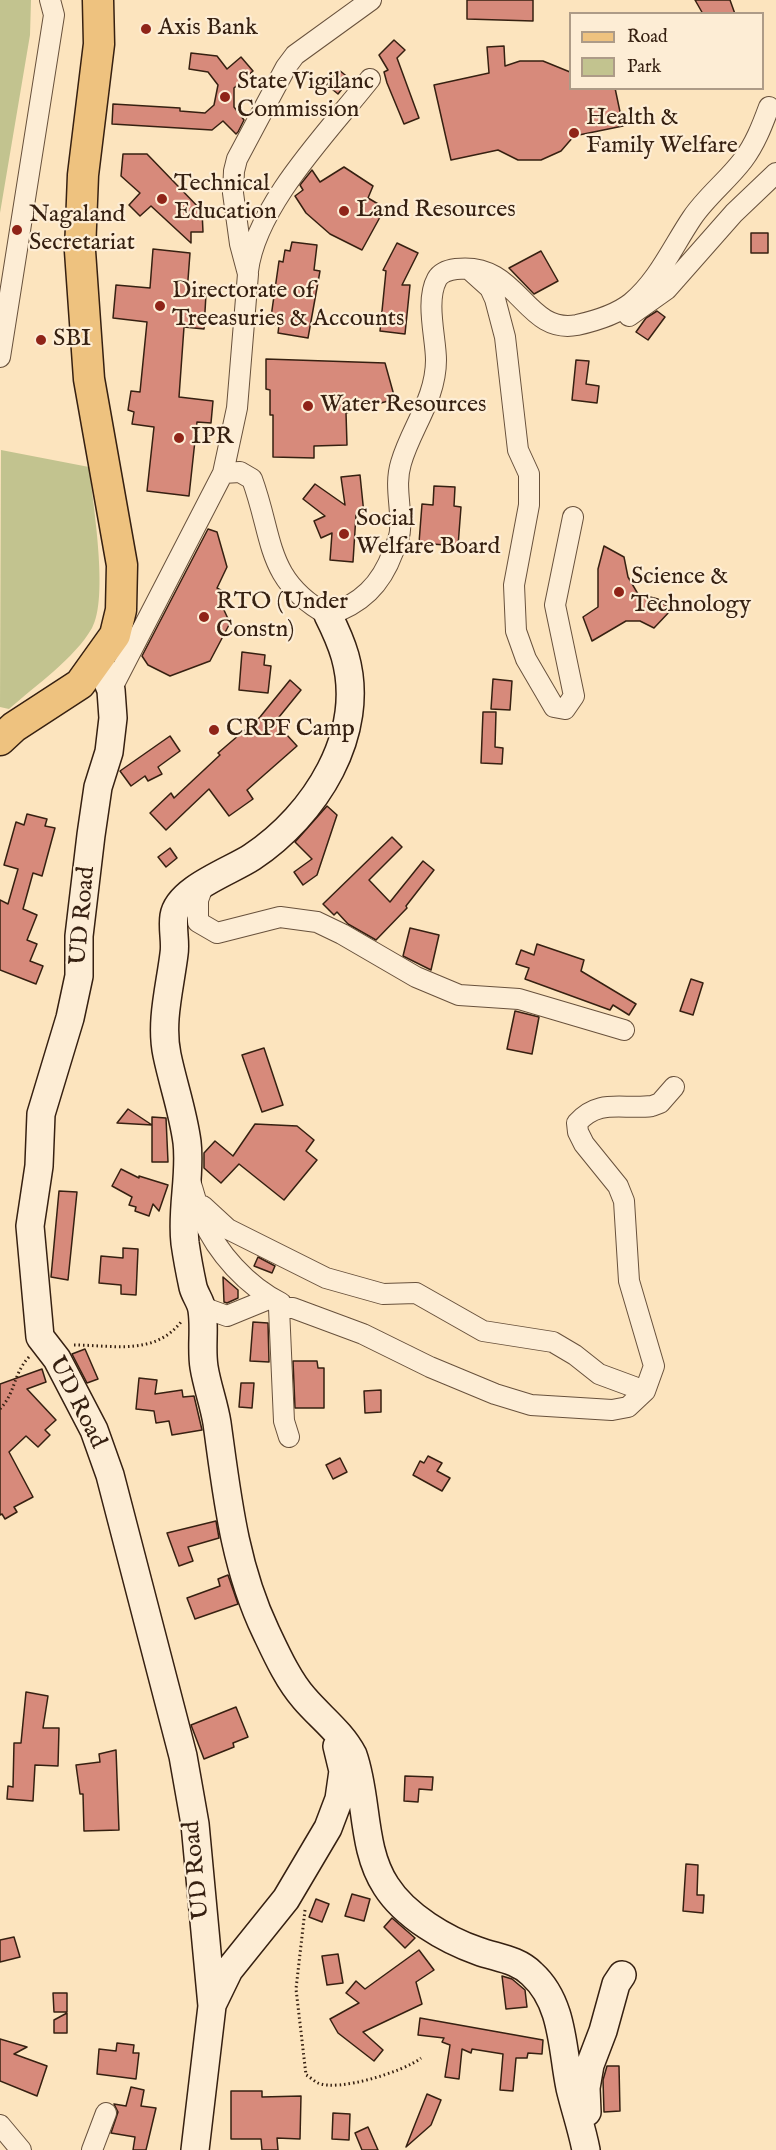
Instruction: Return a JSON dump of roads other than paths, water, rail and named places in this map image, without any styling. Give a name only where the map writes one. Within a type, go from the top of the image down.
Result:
[{"type":"main road","points":[[0,741],[14,727],[80,684],[115,635],[122,610],[122,565],[89,379],[80,251],[83,175],[99,55],[98,0]]},
{"type":"main road","points":[[328,615],[346,659],[349,686],[347,718],[340,748],[307,808],[284,833],[251,857],[189,894],[174,912],[174,953],[165,1023],[166,1053],[179,1096],[187,1139],[192,1187],[184,1216],[185,1242],[198,1298],[204,1367],[216,1417],[233,1538],[240,1566],[265,1631],[289,1675],[303,1697],[346,1742],[354,1755],[359,1770],[371,1851],[387,1887],[403,1905],[424,1922],[476,1950],[518,1963],[533,1974],[543,1986],[560,2024],[570,2090],[584,2140]]},
{"type":"main road","name":"UD Road","points":[[98,658],[111,690],[113,718],[109,752],[98,787],[91,835],[79,936],[79,976],[70,1018],[41,1114],[39,1166],[30,1226],[37,1326],[42,1342],[57,1359],[94,1430],[110,1474],[183,1756],[195,1824],[212,2006],[195,2150]]},
{"type":"main road","points":[[212,2006],[229,1970],[286,1899],[328,1828],[339,1799],[343,1771],[333,1729]]},
{"type":"main road","points":[[584,2140],[587,2112],[586,2088],[590,2065],[603,2031],[616,1984],[622,1975]]},
{"type":"street","points":[[0,357],[54,15],[50,0]]},
{"type":"street","points":[[248,274],[240,243],[233,193],[237,159],[286,67],[295,55],[371,0]]},
{"type":"street","points":[[111,690],[223,473],[237,408],[249,259],[264,218],[370,80]]},
{"type":"street","points":[[575,325],[608,315],[630,304],[646,288],[693,216],[743,160],[757,138],[769,107]]},
{"type":"street","points":[[223,473],[240,472],[252,479],[260,501],[270,548],[281,574],[307,603],[328,615],[350,607],[373,590],[390,562],[400,531],[397,477],[401,461],[429,396],[436,361],[432,329],[433,292],[437,279],[446,271],[468,268],[491,272],[506,282],[538,316],[555,323],[602,326],[618,322],[651,302],[691,264],[734,213],[776,173]]},
{"type":"street","points":[[468,268],[490,288],[495,299],[505,337],[518,450],[529,474],[529,505],[514,585],[516,631],[526,659],[546,697],[554,707],[565,709],[573,696],[555,605],[573,517]]},
{"type":"street","points":[[204,884],[198,900],[198,922],[217,933],[280,916],[317,922],[416,977],[459,995],[519,999],[624,1030]]},
{"type":"street","points":[[192,1187],[202,1218],[238,1271],[275,1303],[363,1334],[430,1367],[531,1406],[612,1410],[628,1407],[645,1391],[654,1366],[629,1281],[624,1201],[618,1186],[584,1143],[578,1132],[577,1123],[587,1111],[602,1106],[652,1106],[660,1103],[674,1087]]},
{"type":"street","points":[[192,1187],[215,1219],[228,1229],[326,1278],[383,1294],[416,1293],[483,1331],[553,1342],[575,1355],[599,1374],[645,1391]]},
{"type":"street","points":[[198,1298],[227,1316],[275,1303]]},
{"type":"street","points":[[275,1303],[284,1421],[289,1437]]},
{"type":"street","points":[[92,2150],[106,2113]]},
{"type":"street","points":[[0,2125],[21,2150]]},
{"type":"place","name":"Axis Bank","points":[[146,29]]},
{"type":"place","name":"State Vigilanc Commission","points":[[225,97]]},
{"type":"place","name":"Health & Family Welfare","points":[[574,133]]},
{"type":"place","name":"Technical Education","points":[[162,199]]},
{"type":"place","name":"Land Resources","points":[[344,211]]},
{"type":"place","name":"Nagaland Secretariat","points":[[17,230]]},
{"type":"place","name":"Directorate of Treeasuries & Accounts","points":[[160,306]]},
{"type":"place","name":"SBI","points":[[41,340]]},
{"type":"place","name":"Water Resources","points":[[308,406]]},
{"type":"place","name":"IPR","points":[[179,438]]},
{"type":"place","name":"Social Welfare Board","points":[[344,534]]},
{"type":"place","name":"Science & Technology","points":[[619,592]]},
{"type":"place","name":"RTO (Under Constn)","points":[[204,617]]},
{"type":"place","name":"CRPF Camp","points":[[214,730]]}]
